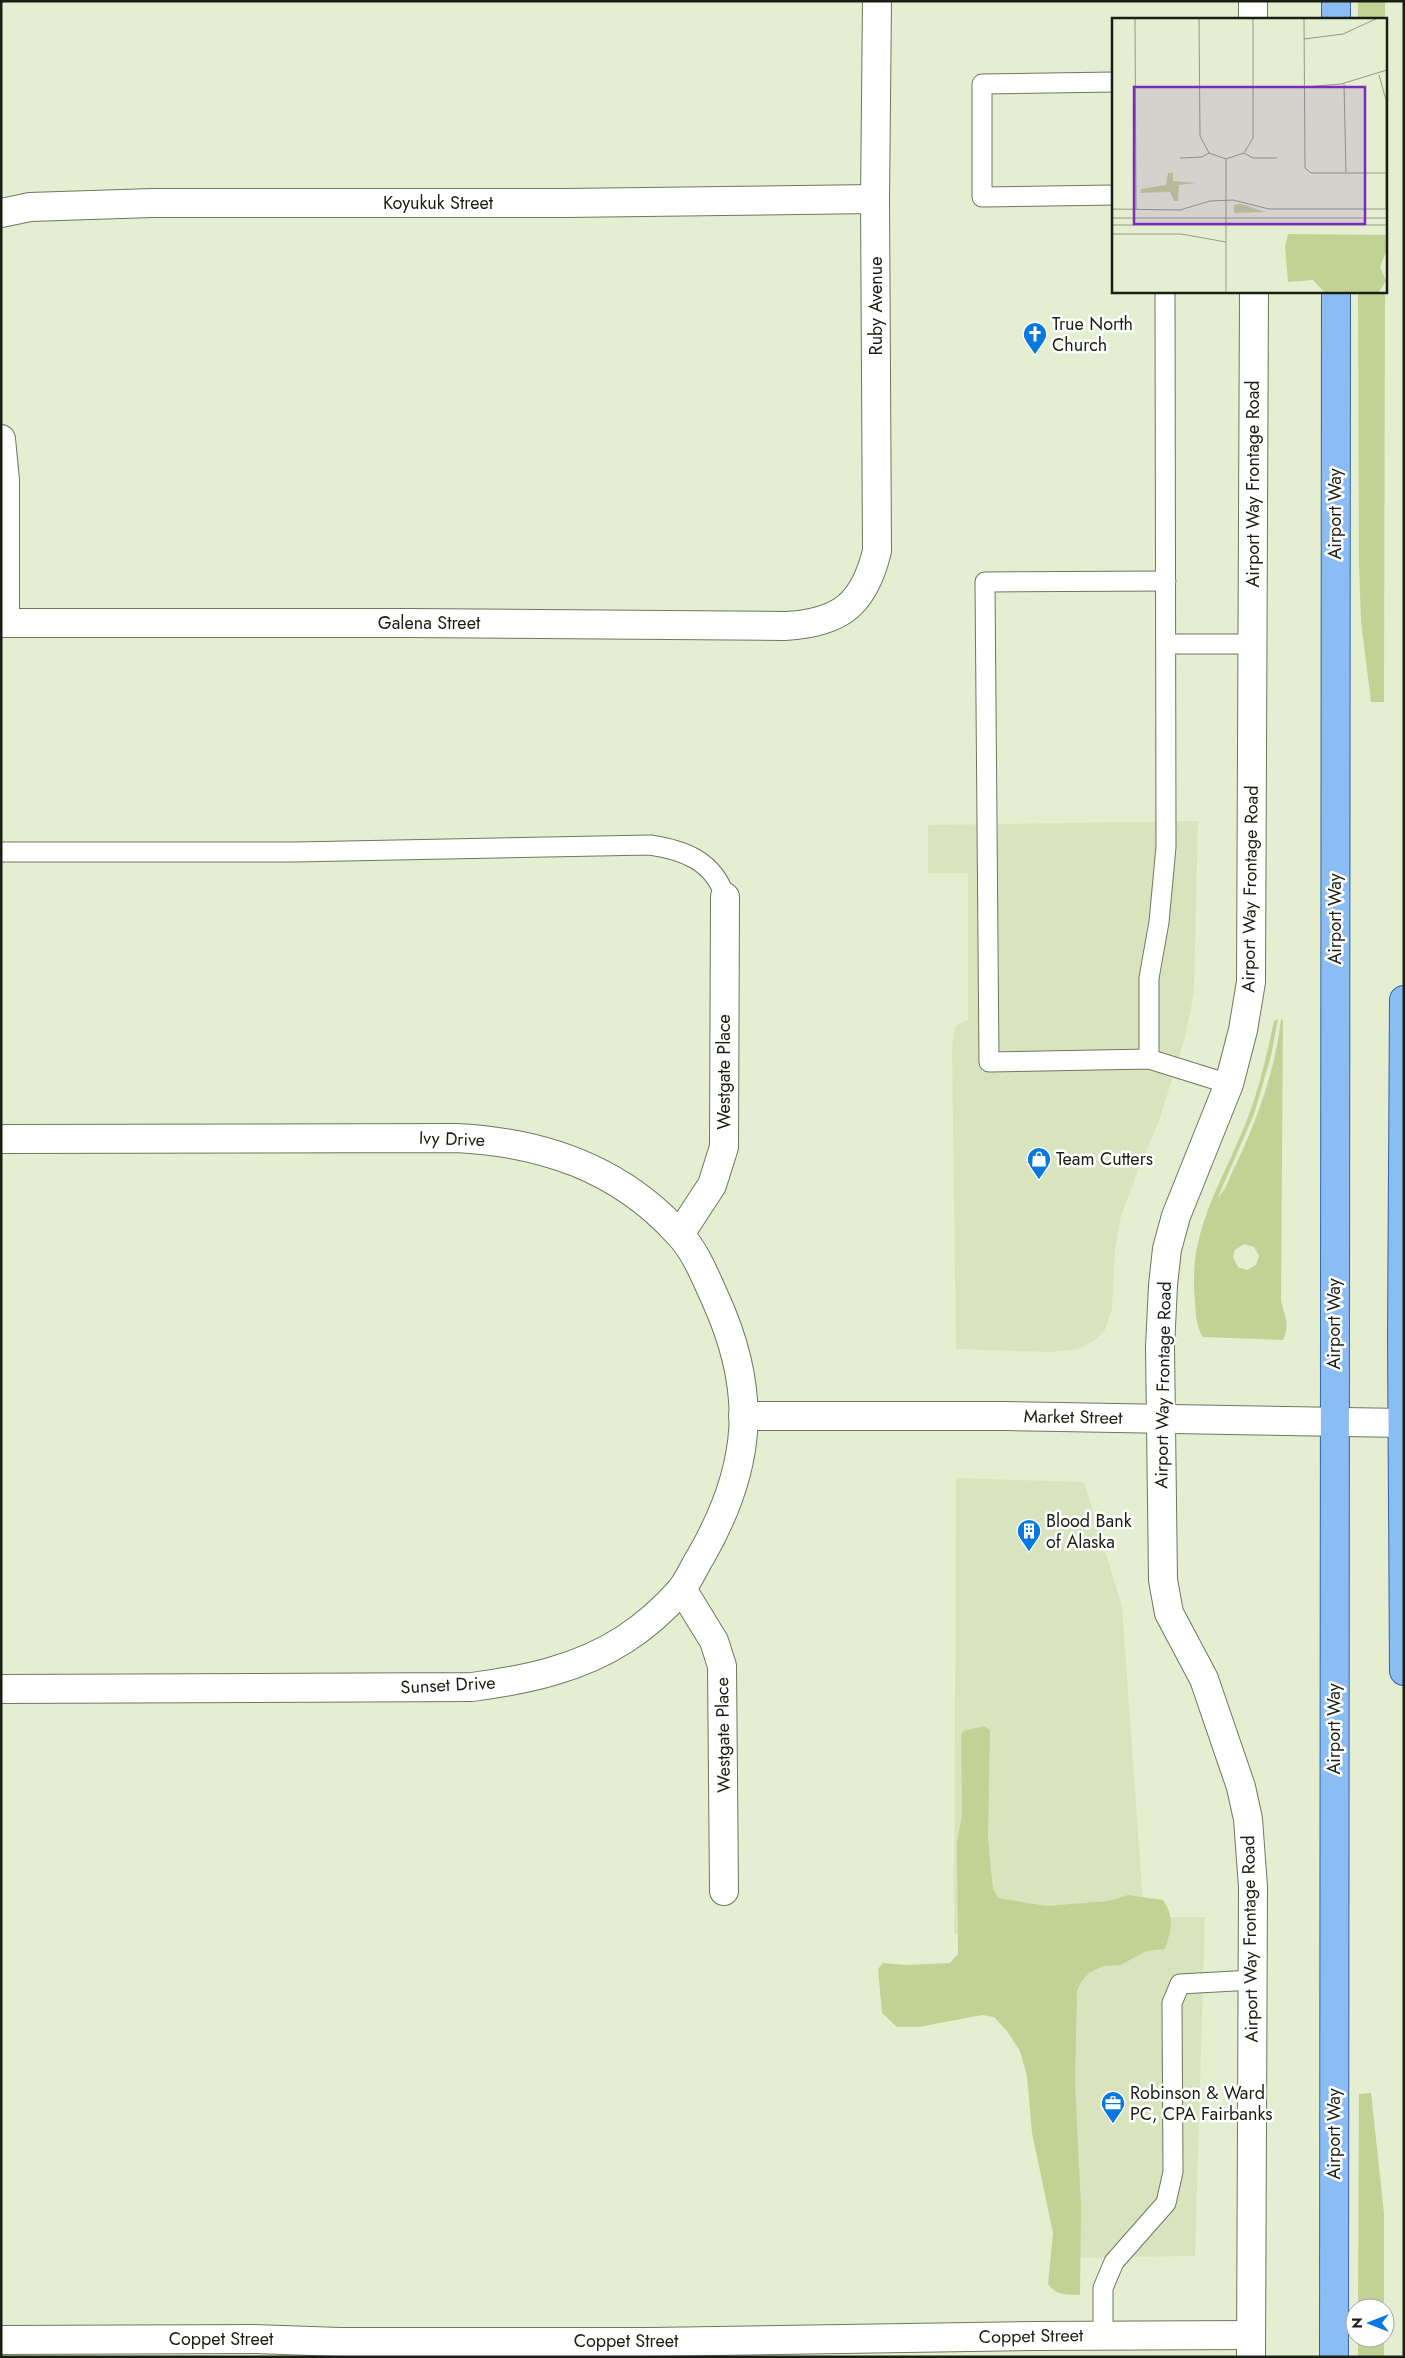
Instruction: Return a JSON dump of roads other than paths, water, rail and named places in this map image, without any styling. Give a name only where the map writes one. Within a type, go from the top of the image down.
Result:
[{"type":"main road","points":[[1336,1],[1336,18]]},
{"type":"main road","name":"Airport Way","points":[[1334,2357],[1336,292]]},
{"type":"main road","points":[[1404,1000],[1404,1671]]},
{"type":"street","name":"Ruby Avenue","points":[[852,605],[862,594],[871,576],[877,551],[875,199],[877,1]]},
{"type":"street","points":[[1253,1],[1253,18]]},
{"type":"street","name":"Koyukuk Street","points":[[1,213],[30,207],[152,203],[574,203],[875,199]]},
{"type":"street","name":"Airport Way Frontage Road","points":[[1251,2346],[1253,1886],[1248,1819],[1241,1787],[1204,1679],[1169,1613],[1163,1580],[1160,1331],[1167,1249],[1176,1216],[1229,1084],[1243,1030],[1251,982],[1254,292]]},
{"type":"street","points":[[1,439],[5,490],[3,623]]},
{"type":"street","name":"Galena Street","points":[[3,623],[420,623],[786,626],[806,625],[830,617],[852,605]]},
{"type":"street","name":"Westgate Place","points":[[680,1234],[712,1185],[724,1147],[725,897]]},
{"type":"street","name":"Ivy Drive","points":[[1,1139],[456,1138],[489,1139],[547,1152],[616,1180],[651,1207],[680,1234],[704,1274],[729,1331],[740,1375],[743,1416]]},
{"type":"street","name":"Market Street","points":[[743,1416],[1005,1416],[1403,1423]]},
{"type":"street","name":"Sunset Drive","points":[[1,1689],[472,1687],[539,1676],[574,1664],[626,1639],[682,1589],[709,1541],[731,1494],[742,1454],[743,1416]]},
{"type":"street","name":"Westgate Place","points":[[682,1589],[714,1641],[722,1666],[724,1891]]},
{"type":"street","name":"Coppet Street","points":[[1,2340],[660,2342],[1103,2335],[1251,2346]]},
{"type":"lane","points":[[1112,82],[982,84],[982,197],[1112,195]]},
{"type":"lane","points":[[1149,1059],[1149,978],[1159,922],[1166,847],[1165,292]]},
{"type":"lane","points":[[1166,581],[985,582],[989,1062],[1149,1059],[1229,1084]]},
{"type":"lane","points":[[1167,644],[1252,644]]},
{"type":"lane","points":[[1,852],[295,852],[650,845],[677,849],[696,858],[706,866],[721,885],[725,897]]},
{"type":"lane","points":[[1103,2335],[1103,2288],[1114,2262],[1166,2203],[1172,2180],[1172,2004],[1180,1984],[1253,1980]]},
{"type":"place","name":"True North Church","points":[[1035,355]]},
{"type":"place","name":"Team Cutters","points":[[1039,1180]]},
{"type":"place","name":"Blood Bank of Alaska","points":[[1029,1552]]},
{"type":"place","name":"Robinson & Ward PC, CPA Fairbanks","points":[[1113,2124]]}]
